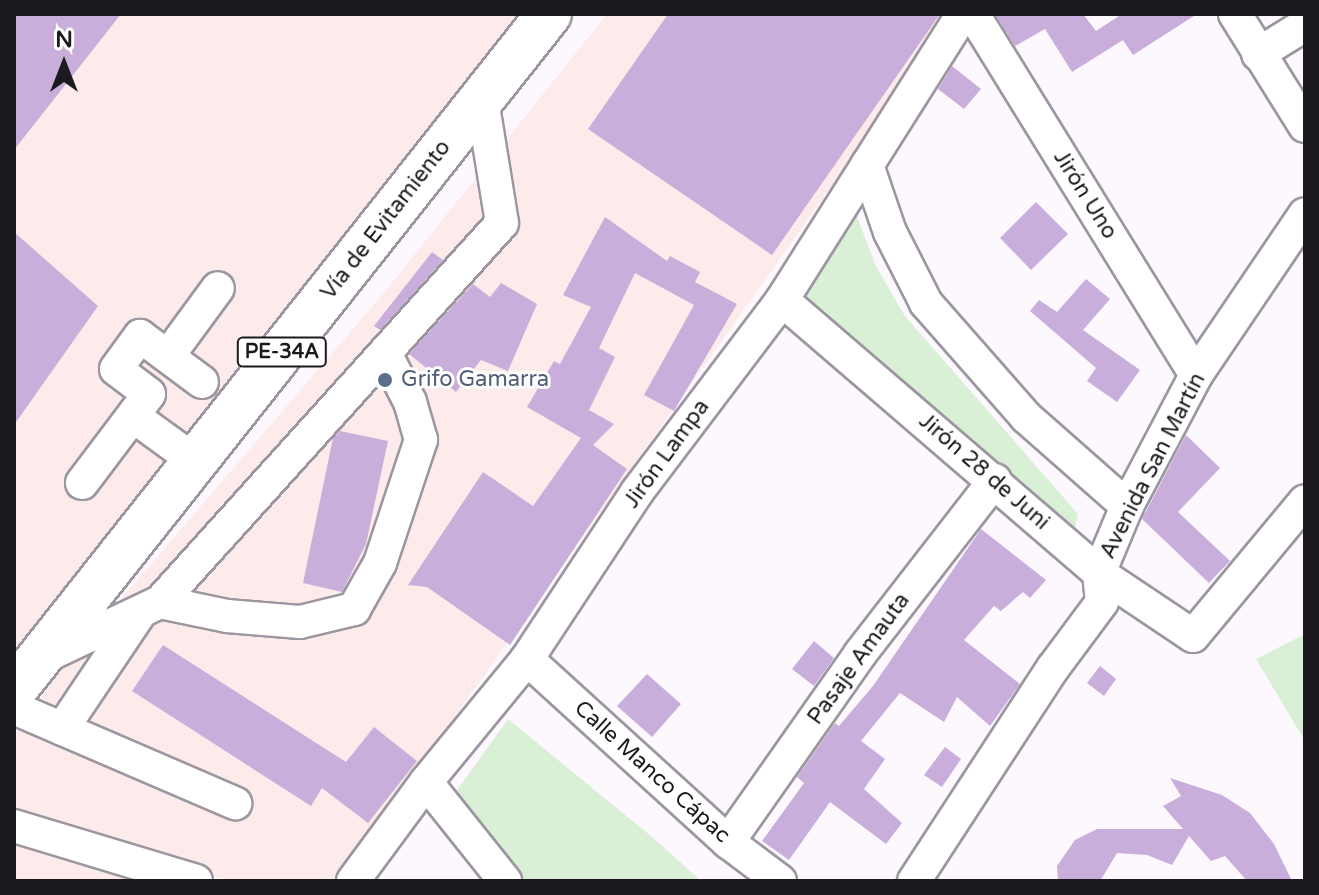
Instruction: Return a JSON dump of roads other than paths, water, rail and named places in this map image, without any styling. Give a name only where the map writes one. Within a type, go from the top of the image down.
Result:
[{"type":"highway","name":"Vía de Evitamiento","points":[[20,683],[549,14]]},
{"type":"street","name":"Jirón Lampa","points":[[353,881],[426,782],[527,659],[637,492],[782,300],[963,14]]},
{"type":"street","name":"Jirón Uno","points":[[973,14],[1196,375]]},
{"type":"street","points":[[1235,14],[1305,126]]},
{"type":"street","points":[[1258,54],[1305,25]]},
{"type":"street","points":[[62,729],[150,607],[502,223],[482,99]]},
{"type":"street","points":[[867,165],[890,232],[926,303],[1026,417],[1127,506]]},
{"type":"street","name":"Avenida San Martín","points":[[914,881],[1053,668],[1102,602],[1099,573],[1127,506],[1196,375],[1305,214]]},
{"type":"street","points":[[168,356],[218,288]]},
{"type":"street","name":"Jirón 28 de Juni","points":[[782,300],[995,480],[1099,573],[1193,636],[1305,501]]},
{"type":"street","points":[[82,483],[149,394],[116,369],[140,336],[202,382]]},
{"type":"street","points":[[235,803],[62,729],[20,683],[150,607],[300,622],[354,609],[380,563],[421,440],[410,402],[385,353]]},
{"type":"street","points":[[133,416],[195,461]]},
{"type":"street","name":"Pasaje Amauta","points":[[728,842],[860,654],[995,480]]},
{"type":"street","name":"Calle Manco Cápac","points":[[527,659],[728,842],[780,881]]},
{"type":"street","points":[[426,782],[505,881]]},
{"type":"street","points":[[14,826],[155,874],[196,881]]},
{"type":"place","name":"Grifo Gamarra","points":[[385,380]]}]
